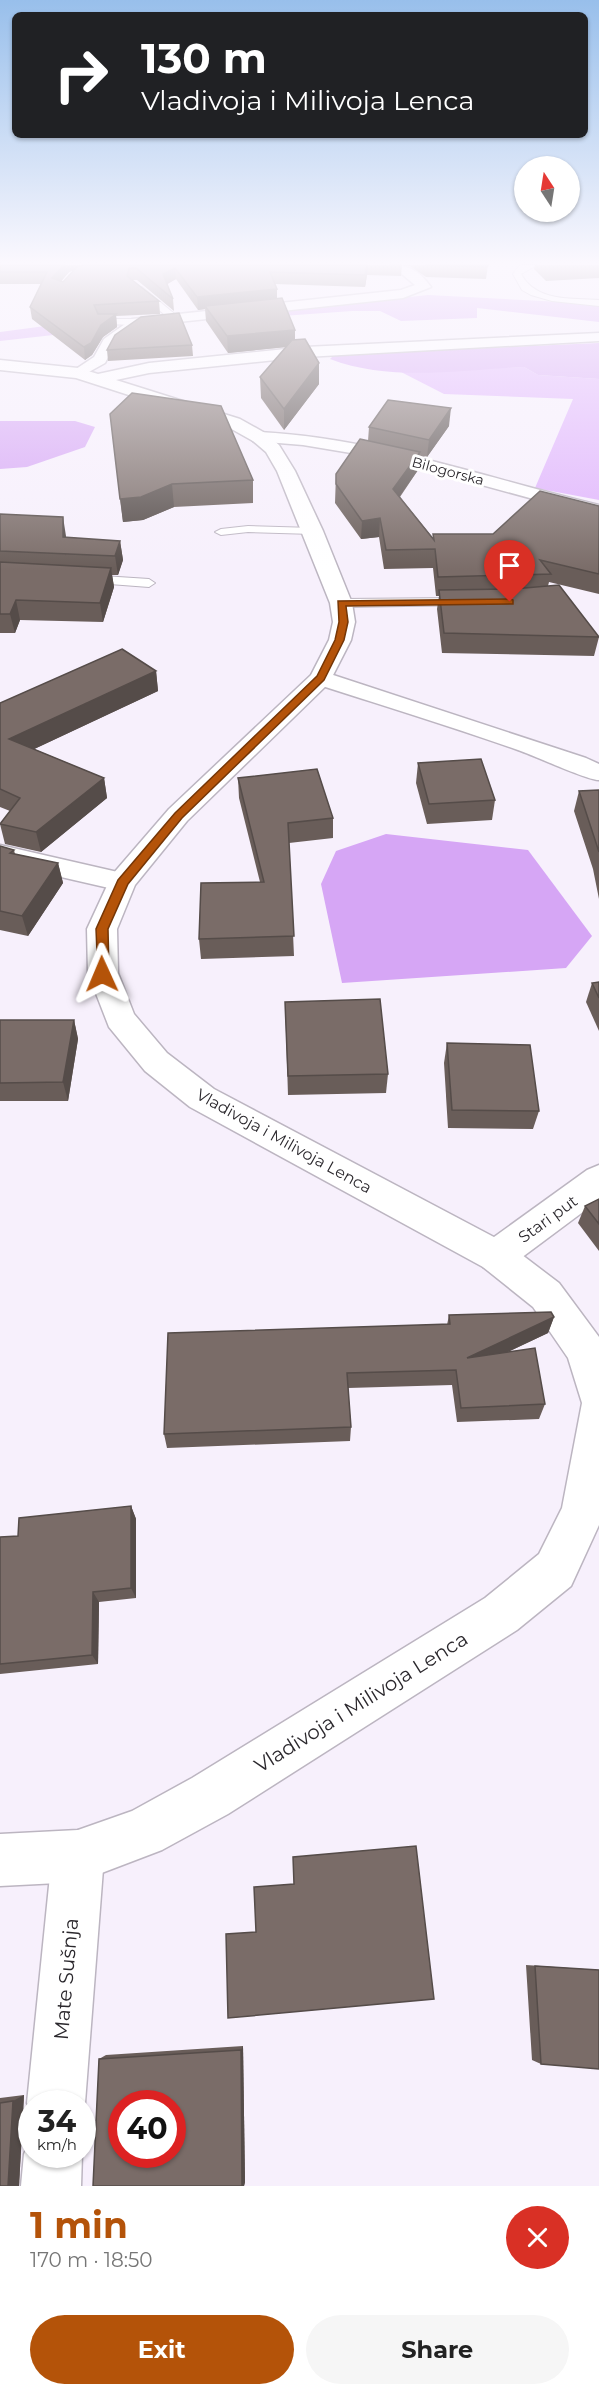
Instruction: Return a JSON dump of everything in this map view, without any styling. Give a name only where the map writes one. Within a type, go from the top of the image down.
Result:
[{"type":"street","name":"Vladivoja i Milivoja Lenca","points":[[26,367],[90,372],[234,423],[259,437],[273,449],[282,464],[313,531],[341,603],[344,622],[340,640],[321,678],[178,816],[123,882],[102,929],[102,974],[120,1019],[156,1062],[202,1098],[496,1256],[546,1295],[592,1348],[599,1396]]},
{"type":"street","points":[[90,372],[93,367]]},
{"type":"street","points":[[90,372],[166,367]]},
{"type":"street","name":"Bilogorska","points":[[259,437],[294,437],[357,448],[599,511]]},
{"type":"street","points":[[321,678],[525,744],[596,772]]},
{"type":"street","points":[[0,854],[123,882]]},
{"type":"street","name":"Stari put","points":[[496,1256],[599,1180]]},
{"type":"street","name":"Vladivoja i Milivoja Lenca","points":[[0,1860],[59,1859],[78,1856],[144,1832],[210,1796],[501,1614],[555,1570],[591,1513],[599,1410]]},
{"type":"street","name":"Mate Sušnja","points":[[57,2090],[78,1856]]},
{"type":"street","points":[[51,2186],[52,2168]]},
{"type":"lane","points":[[221,532],[248,529],[313,531]]},
{"type":"lane","points":[[78,578],[149,583]]},
{"type":"lane","points":[[341,603],[476,602]]},
{"type":"shaded area","points":[[359,367],[524,367],[425,373]]},
{"type":"shaded area","points":[[524,367],[538,375],[599,379],[599,500],[535,488],[573,399],[444,394],[401,372]]},
{"type":"shaded area","points":[[524,367],[599,367],[599,379],[538,375]]},
{"type":"shaded area","points":[[0,421],[75,421],[95,427],[85,447],[27,467],[0,469]]},
{"type":"shaded area","points":[[386,834],[528,850],[592,936],[566,968],[342,983],[321,884],[336,851]]},
{"type":"building","points":[[269,367],[316,367],[284,409],[260,377]]},
{"type":"building","points":[[132,393],[221,406],[253,480],[172,484],[141,497],[120,499],[110,414]]},
{"type":"building","points":[[388,400],[451,408],[429,440],[369,427]]},
{"type":"building","points":[[360,439],[420,452],[393,489],[434,540],[433,534],[493,534],[540,491],[599,506],[599,574],[540,560],[551,574],[438,577],[435,549],[386,550],[380,518],[362,521],[336,484],[336,474]]},
{"type":"building","points":[[0,514],[63,517],[63,537],[120,541],[115,556],[0,551]]},
{"type":"building","points":[[0,562],[111,568],[100,603],[16,600],[10,614],[0,614]]},
{"type":"building","points":[[559,585],[599,637],[444,633],[439,590],[513,589]]},
{"type":"building","points":[[122,649],[156,671],[9,739],[104,778],[36,832],[0,824],[20,798],[0,789],[0,703]]},
{"type":"building","points":[[481,759],[495,800],[429,804],[418,763]]},
{"type":"building","points":[[317,769],[333,818],[288,823],[294,936],[199,939],[201,883],[264,882],[238,778]]},
{"type":"building","points":[[599,790],[599,852],[579,791]]},
{"type":"building","points":[[0,846],[14,850],[10,853],[58,863],[22,916],[0,911]]},
{"type":"building","points":[[599,982],[599,998],[592,983]]},
{"type":"building","points":[[380,999],[388,1074],[288,1076],[285,1002]]},
{"type":"building","points":[[0,1020],[74,1020],[63,1082],[0,1083]]},
{"type":"building","points":[[447,1043],[530,1045],[539,1111],[452,1110]]},
{"type":"building","points":[[599,1199],[599,1224],[585,1206]]},
{"type":"building","points":[[551,1312],[554,1317],[467,1358],[535,1348],[545,1404],[461,1408],[456,1370],[347,1373],[351,1427],[164,1434],[168,1333],[450,1324],[449,1315]]},
{"type":"building","points":[[131,1506],[131,1588],[93,1592],[92,1655],[0,1664],[0,1537],[18,1536],[19,1518]]},
{"type":"building","points":[[416,1846],[434,1999],[228,2018],[226,1934],[256,1932],[254,1887],[294,1884],[293,1857]]},
{"type":"building","points":[[535,1966],[599,1970],[599,2069],[541,2064]]},
{"type":"building","points":[[241,2050],[242,2186],[93,2186],[94,2168],[96,2168],[99,2059]]},
{"type":"building","points":[[13,2101],[8,2186],[0,2186],[0,2103]]},
{"type":"route","points":[[102,974],[102,929],[123,882],[178,816],[321,678],[340,640],[344,622],[341,603],[510,602]]}]
